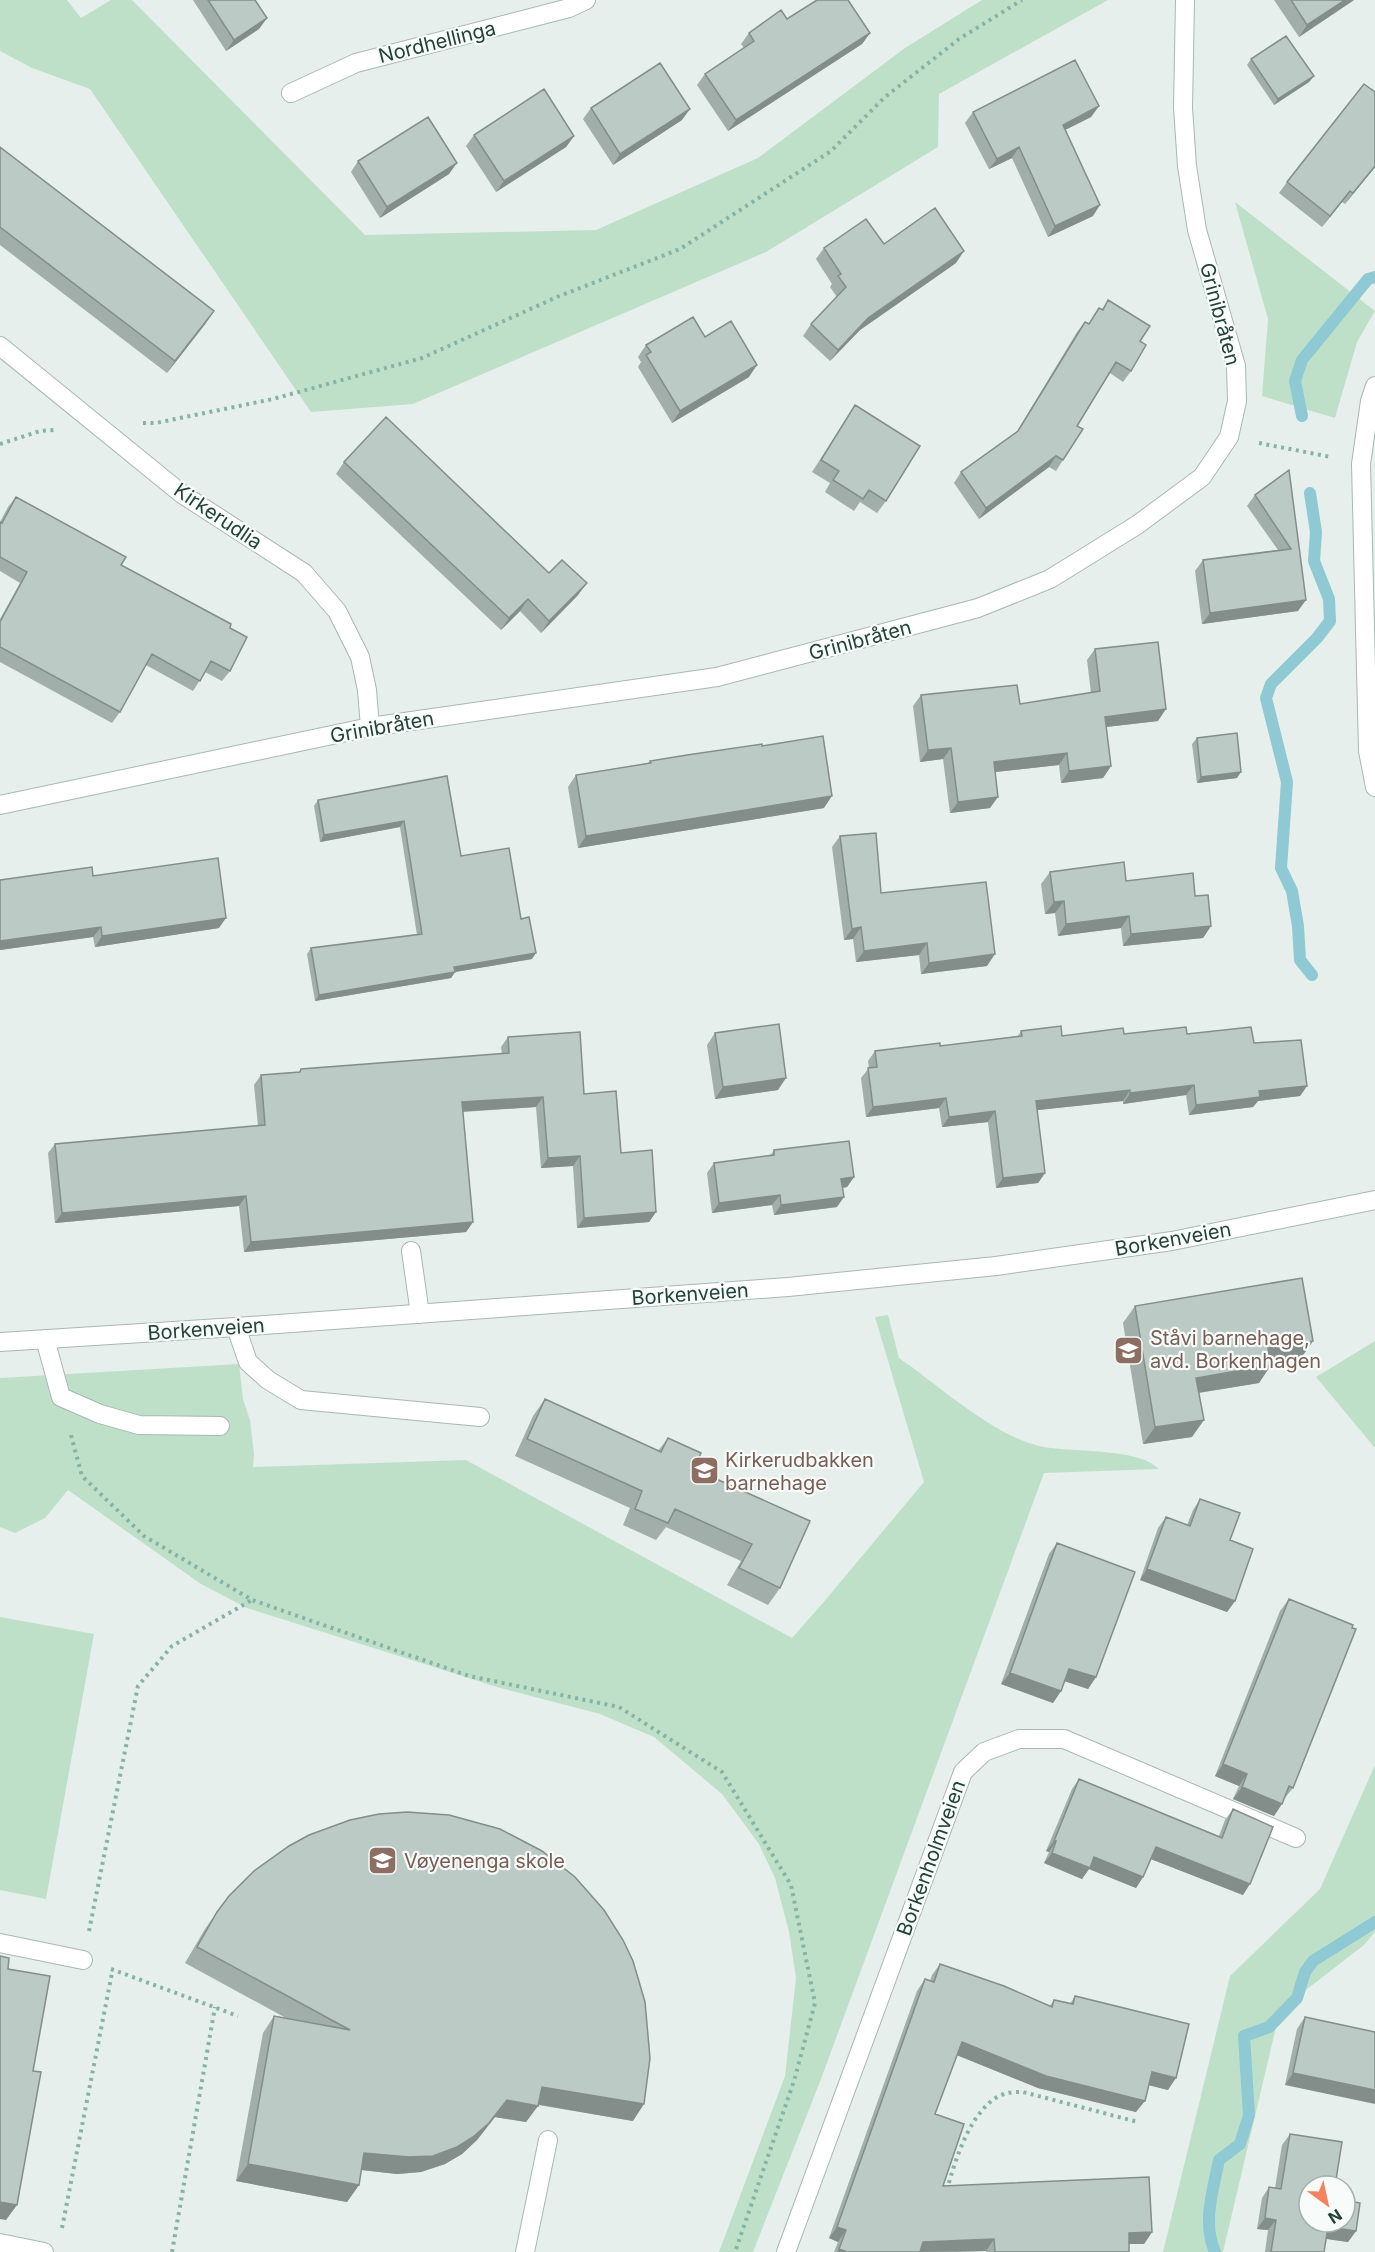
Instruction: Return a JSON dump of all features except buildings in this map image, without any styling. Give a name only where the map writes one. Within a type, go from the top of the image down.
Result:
[{"type":"street","name":"Nordhellinga","points":[[291,93],[356,63],[569,8],[586,0]]},
{"type":"street","name":"Grinibråten","points":[[0,805],[370,727],[717,677],[978,608],[1050,579],[1137,525],[1202,477],[1229,437],[1238,401],[1236,366],[1197,230],[1187,166],[1184,108],[1185,0]]},
{"type":"street","name":"Kirkerudlia","points":[[0,346],[182,494],[304,573],[337,611],[360,657],[367,690],[370,727]]},
{"type":"street","points":[[1375,386],[1370,401],[1361,464],[1368,514],[1368,752],[1375,787]]},
{"type":"street","name":"Borkenveien","points":[[0,1342],[788,1287],[996,1266],[1172,1241],[1375,1200]]},
{"type":"street","points":[[411,1251],[420,1314]]},
{"type":"street","points":[[236,1327],[248,1362],[268,1380],[301,1400],[480,1417]]},
{"type":"street","points":[[45,1339],[61,1397],[100,1414],[139,1425],[220,1426]]},
{"type":"street","name":"Borkenholmveien","points":[[786,2252],[963,1772],[984,1752],[1019,1739],[1064,1739],[1296,1838]]},
{"type":"street","points":[[0,1943],[83,1960]]},
{"type":"street","points":[[525,2252],[548,2140]]},
{"type":"street","points":[[0,2243],[44,2252]]},
{"type":"path","points":[[0,444],[40,431],[156,423],[273,399],[422,358],[557,297],[680,249],[831,151],[885,97],[959,39],[1022,0]]},
{"type":"path","points":[[1229,437],[1361,464]]},
{"type":"path","points":[[61,1397],[82,1476],[144,1536],[252,1600],[469,1676],[619,1707],[722,1772],[791,1885],[815,2003],[794,2081],[735,2252]]},
{"type":"path","points":[[238,2016],[83,1960],[138,1686],[172,1646],[252,1600]]},
{"type":"path","points":[[62,2228],[112,1970]]},
{"type":"path","points":[[172,2252],[215,2007]]},
{"type":"path","points":[[946,2191],[956,2157],[981,2110],[995,2098],[1006,2093],[1023,2092],[1138,2122]]},
{"type":"green space","points":[[0,0],[67,0],[81,18],[111,0],[132,0],[365,235],[596,230],[758,158],[905,48],[982,0],[1108,0],[939,94],[938,147],[766,252],[413,404],[311,412],[90,89],[32,68],[0,51]]},
{"type":"green space","points":[[1235,202],[1375,311],[1357,342],[1335,418],[1262,396],[1268,319]]},
{"type":"green space","points":[[888,1315],[899,1358],[966,1408],[1003,1431],[1039,1446],[1136,1457],[1159,1469],[1044,1473],[821,2079],[753,2252],[719,2252],[785,2076],[796,1978],[789,1932],[775,1878],[759,1844],[722,1794],[654,1737],[600,1714],[497,1687],[247,1608],[201,1584],[68,1490],[45,1518],[15,1533],[0,1527],[0,1378],[239,1364],[243,1399],[250,1420],[254,1454],[253,1467],[466,1460],[792,1638],[924,1482],[875,1317]]},
{"type":"green space","points":[[1375,1341],[1375,1448],[1316,1377]]},
{"type":"green space","points":[[0,1617],[94,1634],[46,1899],[0,1890]]},
{"type":"green space","points":[[1375,1765],[1375,1932],[1364,1945],[1280,2010],[1223,2252],[1163,2252],[1230,1976],[1320,1889]]},
{"type":"waterway","points":[[1302,416],[1295,381],[1302,360],[1368,279],[1375,277]]},
{"type":"waterway","points":[[1310,493],[1316,532],[1314,561],[1329,599],[1330,621],[1317,638],[1271,684],[1266,698],[1287,782],[1281,868],[1292,891],[1298,926],[1300,960],[1312,975]]},
{"type":"waterway","points":[[1215,2252],[1209,2230],[1209,2218],[1219,2160],[1240,2144],[1249,2115],[1244,2036],[1269,2027],[1297,1998],[1305,1972],[1313,1961],[1375,1922]]},
{"type":"place","name":"Ståvi barnehage, avd. Borkenhagen","points":[[1129,1350]]},
{"type":"place","name":"Kirkerudbakken barnehage","points":[[704,1471]]},
{"type":"place","name":"Vøyenenga skole","points":[[383,1861]]}]
